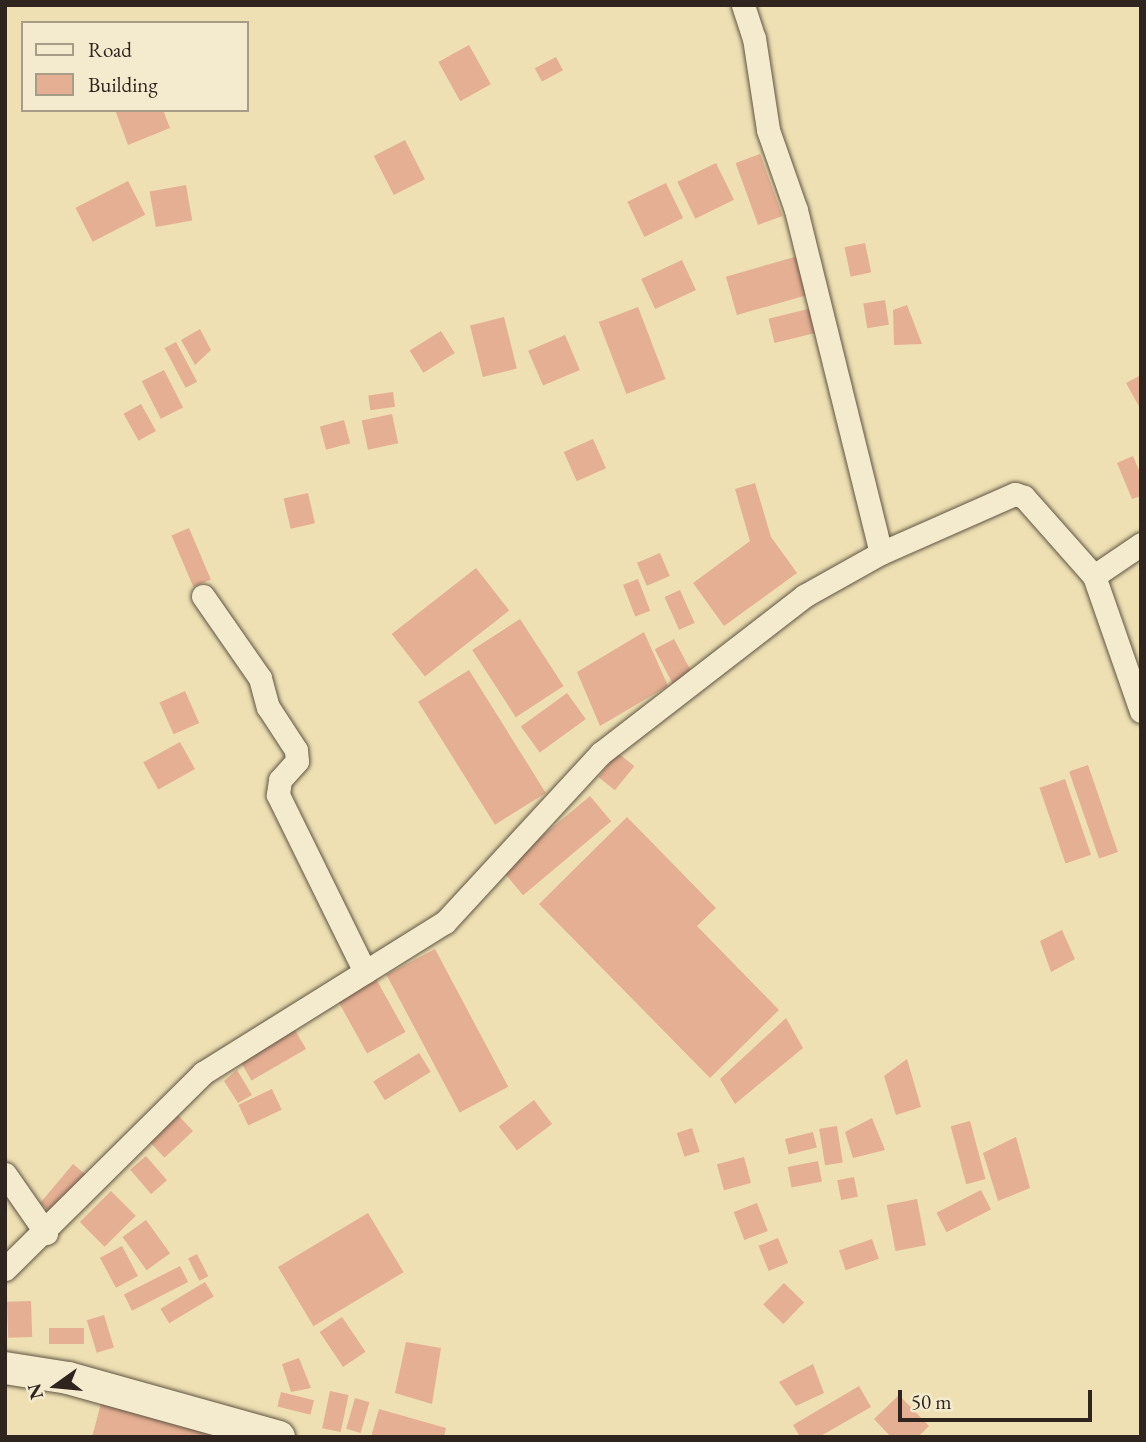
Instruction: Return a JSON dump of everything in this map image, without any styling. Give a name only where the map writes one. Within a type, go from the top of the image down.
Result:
[{"type":"main road","points":[[5,1368],[68,1378],[279,1437]]},
{"type":"street","points":[[743,5],[754,38],[768,130],[796,210],[881,553]]},
{"type":"street","points":[[5,1269],[46,1233],[203,1073],[445,922],[601,753],[804,596],[881,553],[1015,494],[1024,496],[1094,576],[1141,710]]},
{"type":"street","points":[[1094,576],[1141,544]]},
{"type":"street","points":[[203,596],[260,678],[268,706],[296,750],[297,761],[280,780],[278,795],[365,972]]},
{"type":"street","points":[[5,1174],[46,1233]]},
{"type":"building","points":[[469,45],[491,84],[460,101],[438,62]]},
{"type":"building","points":[[556,57],[563,70],[542,82],[535,68]]},
{"type":"building","points":[[116,112],[164,112],[170,128],[128,145]]},
{"type":"building","points":[[405,140],[425,179],[394,195],[374,156]]},
{"type":"building","points":[[760,154],[783,216],[758,225],[736,163]]},
{"type":"building","points":[[716,163],[734,200],[695,219],[677,182]]},
{"type":"building","points":[[128,181],[145,215],[93,242],[75,208]]},
{"type":"building","points":[[666,183],[683,218],[644,237],[627,202]]},
{"type":"building","points":[[186,185],[192,220],[156,227],[150,191]]},
{"type":"building","points":[[865,243],[871,272],[851,277],[844,247]]},
{"type":"building","points":[[798,256],[809,294],[737,315],[726,277]]},
{"type":"building","points":[[682,260],[696,290],[655,309],[641,279]]},
{"type":"building","points":[[885,300],[889,325],[867,328],[863,303]]},
{"type":"building","points":[[907,305],[922,344],[894,345],[893,310]]},
{"type":"building","points":[[638,307],[666,379],[626,394],[599,322]]},
{"type":"building","points":[[816,307],[822,331],[775,343],[768,319]]},
{"type":"building","points":[[504,317],[517,368],[483,377],[470,325]]},
{"type":"building","points":[[200,329],[211,350],[195,365],[181,340]]},
{"type":"building","points":[[441,331],[455,353],[423,373],[410,351]]},
{"type":"building","points":[[565,335],[580,370],[543,386],[528,351]]},
{"type":"building","points":[[176,342],[197,382],[186,388],[165,348]]},
{"type":"building","points":[[164,370],[183,407],[161,419],[142,381]]},
{"type":"building","points":[[1141,375],[1141,410],[1126,383]]},
{"type":"building","points":[[393,392],[395,407],[370,410],[368,395]]},
{"type":"building","points":[[141,404],[156,431],[139,441],[124,414]]},
{"type":"building","points":[[392,414],[398,443],[368,450],[362,420]]},
{"type":"building","points":[[344,420],[350,443],[326,450],[320,426]]},
{"type":"building","points":[[593,439],[606,468],[577,481],[564,452]]},
{"type":"building","points":[[1133,456],[1141,475],[1141,496],[1132,499],[1117,463]]},
{"type":"building","points":[[755,483],[771,537],[797,573],[724,626],[693,583],[750,541],[735,489]]},
{"type":"building","points":[[308,493],[315,523],[291,529],[284,499]]},
{"type":"building","points":[[189,528],[211,580],[193,587],[172,535]]},
{"type":"building","points":[[660,553],[670,576],[647,586],[637,563]]},
{"type":"building","points":[[476,568],[509,611],[425,676],[392,634]]},
{"type":"building","points":[[638,579],[650,611],[635,616],[623,585]]},
{"type":"building","points":[[680,590],[695,623],[679,630],[664,597]]},
{"type":"building","points":[[520,619],[564,686],[516,717],[472,650]]},
{"type":"building","points":[[644,632],[668,686],[600,726],[577,672]]},
{"type":"building","points":[[674,639],[692,673],[672,683],[655,649]]},
{"type":"building","points":[[469,670],[546,793],[495,825],[418,702]]},
{"type":"building","points":[[185,691],[199,723],[174,734],[159,702]]},
{"type":"building","points":[[567,693],[586,719],[540,752],[521,727]]},
{"type":"building","points":[[180,742],[195,769],[158,789],[143,762]]},
{"type":"building","points":[[618,753],[634,766],[615,790],[598,777]]},
{"type":"building","points":[[1088,765],[1118,852],[1099,858],[1069,772]]},
{"type":"building","points":[[1065,779],[1091,855],[1066,863],[1039,788]]},
{"type":"building","points":[[590,796],[611,821],[523,895],[502,870]]},
{"type":"building","points":[[627,817],[716,908],[697,926],[779,1010],[710,1078],[539,904]]},
{"type":"building","points":[[1062,930],[1075,959],[1051,972],[1040,941]]},
{"type":"building","points":[[435,949],[508,1087],[460,1113],[386,975]]},
{"type":"building","points":[[375,977],[406,1032],[367,1053],[337,998]]},
{"type":"building","points":[[786,1018],[803,1048],[735,1104],[720,1079]]},
{"type":"building","points":[[295,1030],[306,1049],[251,1081],[240,1062]]},
{"type":"building","points":[[419,1053],[431,1072],[385,1100],[373,1082]]},
{"type":"building","points":[[907,1059],[921,1107],[896,1115],[884,1076]]},
{"type":"building","points":[[237,1070],[252,1095],[238,1103],[224,1081]]},
{"type":"building","points":[[272,1089],[282,1110],[248,1125],[238,1105]]},
{"type":"building","points":[[534,1100],[552,1124],[517,1150],[499,1126]]},
{"type":"building","points":[[178,1115],[193,1131],[164,1158],[149,1142]]},
{"type":"building","points":[[872,1118],[885,1150],[853,1158],[845,1132]]},
{"type":"building","points":[[970,1121],[986,1179],[966,1184],[951,1126]]},
{"type":"building","points":[[837,1126],[843,1163],[825,1165],[819,1129]]},
{"type":"building","points":[[692,1128],[700,1152],[685,1157],[677,1133]]},
{"type":"building","points":[[813,1132],[817,1148],[789,1155],[785,1139]]},
{"type":"building","points":[[1016,1137],[1030,1188],[998,1201],[983,1153]]},
{"type":"building","points":[[146,1156],[167,1180],[151,1194],[130,1170]]},
{"type":"building","points":[[744,1157],[751,1183],[724,1190],[717,1164]]},
{"type":"building","points":[[818,1161],[822,1182],[792,1188],[788,1167]]},
{"type":"building","points":[[73,1164],[85,1174],[52,1213],[40,1203]]},
{"type":"building","points":[[854,1177],[858,1197],[841,1200],[837,1180]]},
{"type":"building","points":[[981,1190],[991,1210],[946,1232],[936,1213]]},
{"type":"building","points":[[111,1191],[136,1216],[105,1247],[80,1222]]},
{"type":"building","points":[[917,1199],[926,1245],[896,1251],[887,1205]]},
{"type":"building","points":[[757,1203],[768,1231],[744,1240],[734,1212]]},
{"type":"building","points":[[368,1213],[404,1272],[314,1326],[278,1267]]},
{"type":"building","points":[[146,1220],[170,1253],[147,1270],[123,1237]]},
{"type":"building","points":[[778,1238],[788,1263],[769,1271],[759,1246]]},
{"type":"building","points":[[872,1239],[879,1259],[846,1270],[839,1250]]},
{"type":"building","points":[[122,1246],[138,1276],[116,1288],[100,1258]]},
{"type":"building","points":[[197,1254],[208,1276],[199,1281],[188,1259]]},
{"type":"building","points":[[180,1266],[188,1282],[132,1311],[124,1295]]},
{"type":"building","points":[[205,1282],[214,1297],[169,1323],[160,1309]]},
{"type":"building","points":[[784,1283],[804,1302],[783,1324],[763,1305]]},
{"type":"building","points":[[31,1301],[32,1337],[8,1338],[7,1302]]},
{"type":"building","points":[[104,1315],[114,1348],[97,1353],[87,1320]]},
{"type":"building","points":[[342,1317],[365,1352],[343,1367],[320,1332]]},
{"type":"building","points":[[49,1328],[84,1328],[84,1344],[49,1344]]},
{"type":"building","points":[[406,1342],[441,1348],[432,1404],[395,1393]]},
{"type":"building","points":[[299,1358],[311,1388],[291,1392],[282,1364]]},
{"type":"building","points":[[813,1364],[824,1393],[796,1406],[779,1382]]},
{"type":"building","points":[[859,1386],[871,1407],[819,1437],[800,1437],[793,1425]]},
{"type":"building","points":[[330,1391],[349,1395],[341,1432],[322,1428]]},
{"type":"building","points":[[281,1392],[314,1400],[310,1415],[277,1407]]},
{"type":"building","points":[[899,1395],[929,1426],[918,1437],[891,1437],[874,1419]]},
{"type":"building","points":[[355,1398],[369,1402],[361,1433],[346,1429]]},
{"type":"building","points":[[102,1400],[230,1437],[92,1437]]},
{"type":"building","points":[[379,1409],[446,1428],[444,1437],[371,1437]]}]
